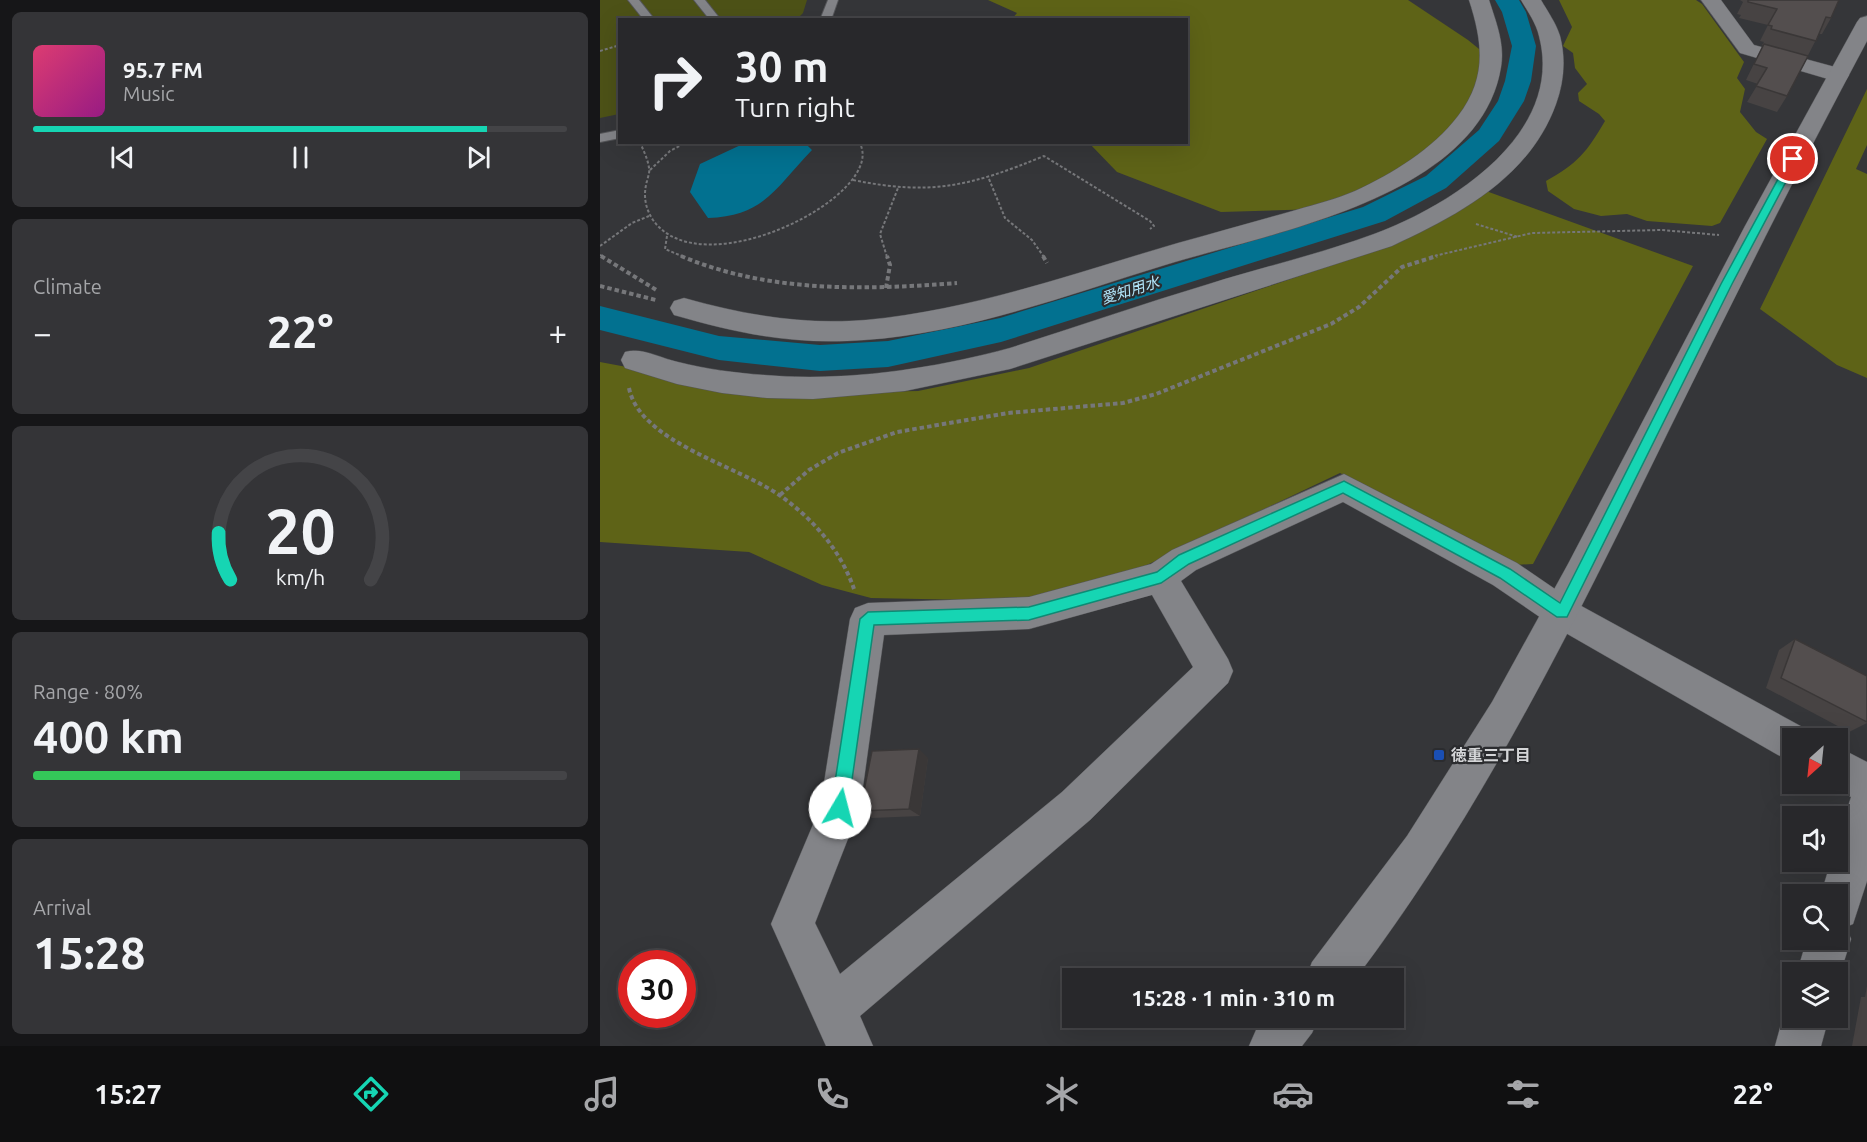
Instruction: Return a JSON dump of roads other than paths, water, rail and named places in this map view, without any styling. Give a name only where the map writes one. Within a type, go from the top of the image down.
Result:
[{"type":"street","points":[[684,308],[727,320],[788,331],[832,332],[912,325],[969,314],[1056,290],[1362,197],[1390,183],[1441,149],[1467,119],[1490,71],[1493,52],[1493,36],[1479,0]]},
{"type":"street","points":[[635,360],[664,371],[728,382],[775,386],[869,385],[893,379],[924,377],[994,362],[1383,240],[1434,217],[1485,183],[1520,148],[1536,125],[1544,110],[1551,82],[1553,59],[1547,28],[1531,0]]},
{"type":"street","points":[[1710,0],[1747,49],[1838,75]]},
{"type":"street","points":[[1336,968],[1404,877],[1462,789],[1562,613],[1727,284],[1867,22]]},
{"type":"street","points":[[850,1046],[793,924],[840,808],[868,619],[1029,613],[1161,577],[1184,560],[1344,487],[1505,573],[1562,613],[1782,736]]},
{"type":"street","points":[[833,1009],[1076,806],[1215,670],[1161,577]]},
{"type":"street","points":[[1848,773],[1867,784]]},
{"type":"street","points":[[1845,884],[1867,808]]},
{"type":"street","points":[[1272,1046],[1287,1028]]},
{"type":"street","points":[[1797,1046],[1803,1028]]},
{"type":"lane","points":[[633,0],[648,18]]},
{"type":"lane","points":[[699,0],[714,18]]},
{"type":"lane","points":[[826,18],[833,0]]},
{"type":"lane","points":[[600,138],[618,134]]},
{"type":"water","points":[[743,144],[806,144],[812,150],[768,197],[743,212],[727,216],[708,218],[690,192],[700,164]]},
{"type":"waterway","name":"愛知用水","points":[[600,318],[719,348],[820,358],[888,354],[1001,330],[1374,214],[1436,182],[1489,135],[1511,101],[1518,81],[1524,46],[1514,12],[1507,0]]},
{"type":"place","name":"徳重三丁目","points":[[1439,755]]}]
